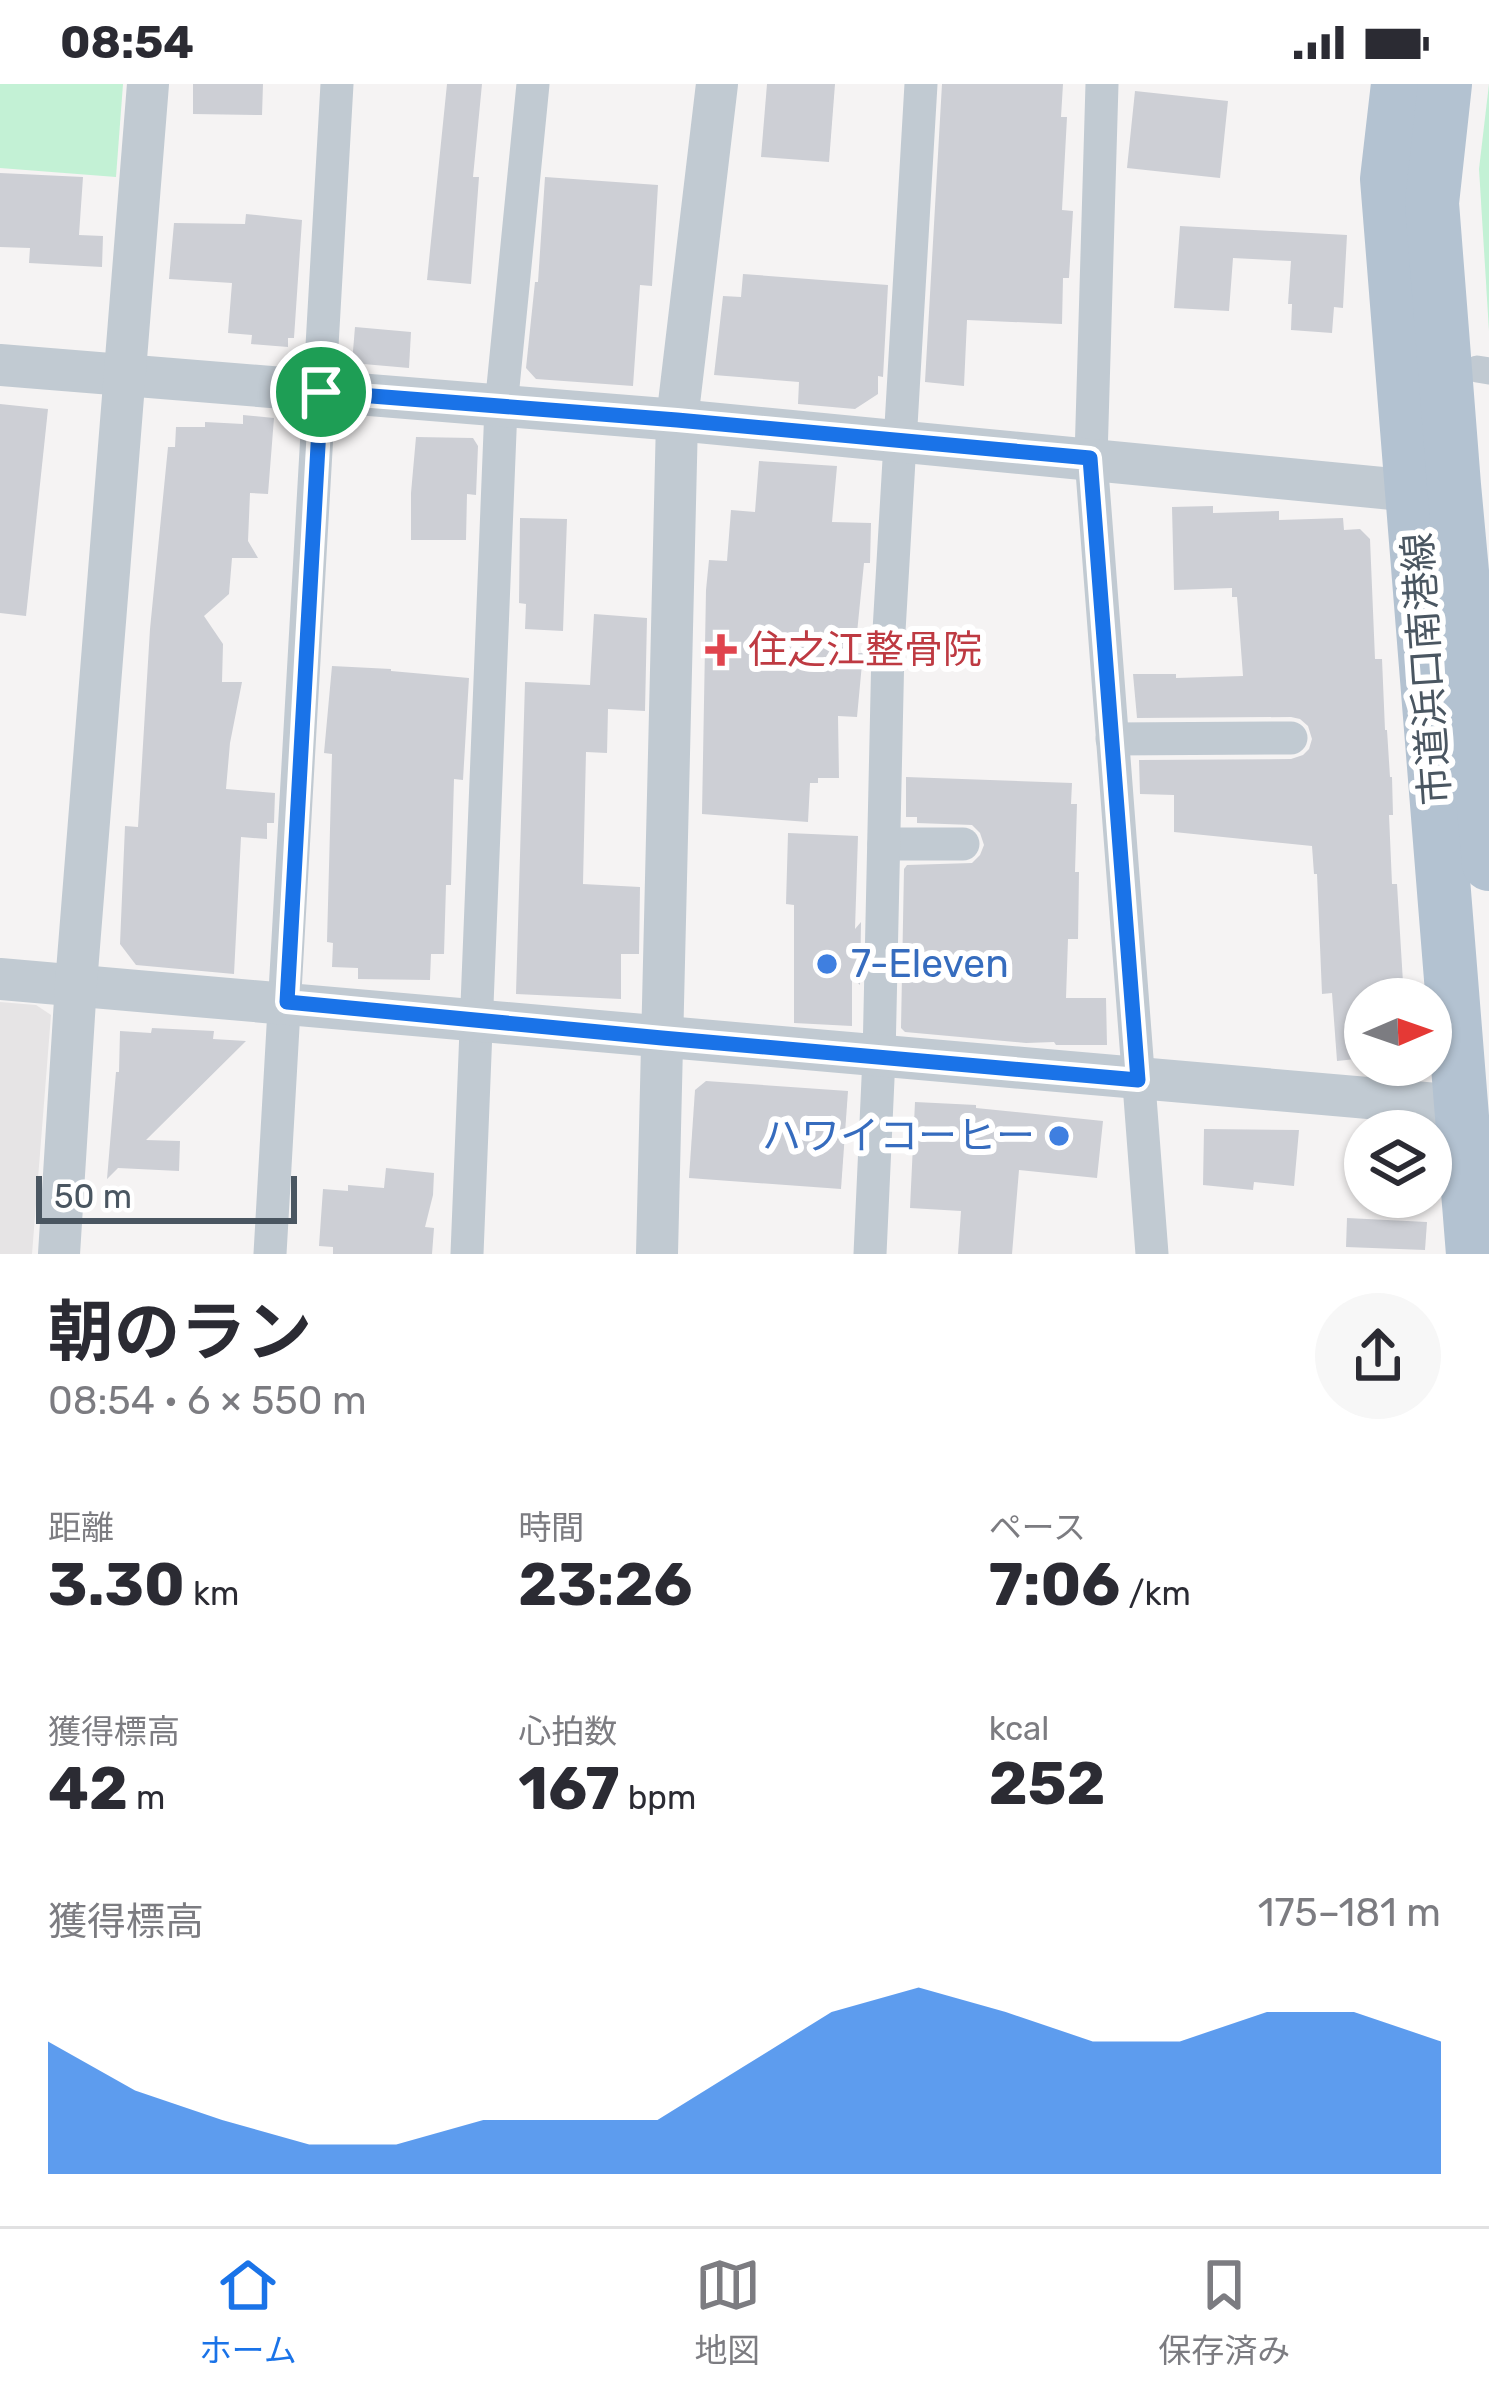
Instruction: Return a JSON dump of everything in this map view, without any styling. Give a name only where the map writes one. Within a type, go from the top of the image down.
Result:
[{"type":"main road","name":"市道浜口南港線","points":[[1398,84],[1387,179],[1451,489],[1489,863]]},
{"type":"main road","name":"市道浜口南港線","points":[[1445,84],[1432,203],[1451,489],[1475,1108],[1473,1254]]},
{"type":"street","points":[[59,1254],[148,84]]},
{"type":"street","points":[[271,1254],[337,84]]},
{"type":"street","points":[[466,1254],[501,407],[533,84]]},
{"type":"street","points":[[657,1254],[677,420],[717,84]]},
{"type":"street","points":[[870,1254],[888,648],[921,84]]},
{"type":"street","points":[[1102,84],[1090,458],[1152,1254]]},
{"type":"street","points":[[0,365],[1451,489]]},
{"type":"street","points":[[1112,739],[1291,738]]},
{"type":"street","points":[[884,844],[963,844]]},
{"type":"street","points":[[0,979],[1475,1108]]},
{"type":"shaded area","points":[[0,1002],[36,1005],[51,1015],[32,1254],[0,1254]]},
{"type":"green space","points":[[0,84],[123,84],[116,177],[0,168]]},
{"type":"green space","points":[[1489,84],[1489,331],[1479,169]]},
{"type":"building","points":[[193,84],[263,84],[262,115],[193,114]]},
{"type":"building","points":[[447,84],[482,84],[473,177],[479,177],[471,284],[427,280]]},
{"type":"building","points":[[767,84],[835,84],[829,162],[761,157]]},
{"type":"building","points":[[942,84],[1063,84],[1061,117],[1067,117],[1062,210],[1073,211],[1062,324],[967,320],[964,386],[925,382]]},
{"type":"building","points":[[1135,91],[1228,101],[1220,178],[1127,168]]},
{"type":"building","points":[[0,173],[83,177],[79,235],[103,236],[102,267],[29,263],[30,248],[0,247]]},
{"type":"building","points":[[545,177],[658,185],[652,286],[640,285],[633,386],[536,379],[526,368]]},
{"type":"building","points":[[246,214],[302,220],[294,338],[288,338],[288,347],[251,344],[252,335],[228,333],[232,283],[169,279],[174,223],[245,224]]},
{"type":"building","points":[[1180,226],[1347,235],[1343,308],[1334,307],[1332,333],[1291,330],[1291,261],[1233,258],[1229,311],[1174,308]]},
{"type":"building","points":[[743,274],[888,285],[878,394],[855,409],[798,404],[799,382],[714,375],[723,296],[741,297]]},
{"type":"building","points":[[355,327],[411,332],[409,368],[352,363]]},
{"type":"building","points":[[0,404],[48,409],[26,616],[0,613]]},
{"type":"building","points":[[243,415],[274,418],[268,494],[250,493],[248,541],[258,558],[232,558],[229,594],[204,616],[223,644],[222,682],[242,682],[226,789],[275,793],[274,823],[267,823],[267,839],[241,837],[234,974],[136,965],[120,944],[125,826],[138,827],[150,629],[168,447],[175,447],[176,427],[205,427],[205,422],[243,424]]},
{"type":"building","points":[[416,437],[473,438],[478,446],[476,495],[467,494],[466,540],[411,540]]},
{"type":"building","points":[[759,461],[837,466],[832,522],[871,523],[870,563],[864,563],[855,653],[863,653],[857,717],[838,716],[839,778],[810,783],[808,822],[702,814],[709,560],[727,561],[731,510],[755,512]]},
{"type":"building","points":[[1213,506],[1213,513],[1279,511],[1279,520],[1343,518],[1344,530],[1360,529],[1370,539],[1375,659],[1382,659],[1392,777],[1392,884],[1397,884],[1403,978],[1344,978],[1344,1060],[1337,1061],[1332,993],[1322,994],[1312,846],[1174,832],[1174,795],[1140,794],[1139,760],[1291,759],[1303,755],[1312,739],[1308,726],[1291,717],[1137,718],[1133,674],[1243,676],[1237,597],[1232,597],[1232,588],[1174,590],[1172,507]]},
{"type":"building","points":[[520,518],[567,519],[563,631],[525,629],[526,604],[519,603]]},
{"type":"building","points":[[594,614],[647,618],[645,711],[608,709],[607,753],[586,752],[583,884],[640,887],[639,954],[621,954],[621,999],[516,994],[525,682],[590,685]]},
{"type":"building","points":[[332,666],[469,678],[463,780],[454,779],[444,954],[431,954],[430,980],[358,979],[358,968],[332,967],[333,943],[327,942],[332,754],[324,753]]},
{"type":"building","points":[[906,777],[1072,783],[1071,804],[1077,804],[1078,939],[1068,939],[1066,998],[1106,998],[1107,1045],[1026,1043],[901,1028],[904,869],[907,865],[972,863],[984,845],[972,825],[917,823],[917,817],[906,817]]},
{"type":"building","points":[[788,833],[858,836],[855,929],[861,922],[860,985],[852,977],[852,1026],[794,1023],[794,905],[786,904]]},
{"type":"building","points":[[152,1028],[214,1031],[213,1039],[246,1041],[146,1140],[180,1141],[179,1171],[118,1168],[107,1179],[120,1031],[151,1033]]},
{"type":"building","points":[[706,1081],[848,1091],[841,1189],[689,1178],[695,1090]]},
{"type":"building","points":[[915,1102],[1103,1121],[1097,1178],[1019,1170],[1012,1254],[958,1254],[961,1211],[910,1208]]},
{"type":"building","points":[[1204,1129],[1299,1130],[1294,1186],[1254,1182],[1253,1190],[1203,1185]]},
{"type":"building","points":[[386,1168],[434,1173],[425,1227],[434,1228],[432,1254],[333,1254],[333,1247],[319,1246],[323,1189],[384,1188]]},
{"type":"building","points":[[1347,1218],[1427,1222],[1425,1250],[1346,1247]]},
{"type":"place","name":"住之江整骨院","points":[[721,650]]},
{"type":"place","name":"7-Eleven","points":[[827,964]]},
{"type":"place","name":"ハワイコーヒー","points":[[1059,1136]]},
{"type":"route","points":[[321,392],[1090,458],[1138,1080],[287,1002],[321,392]]}]
